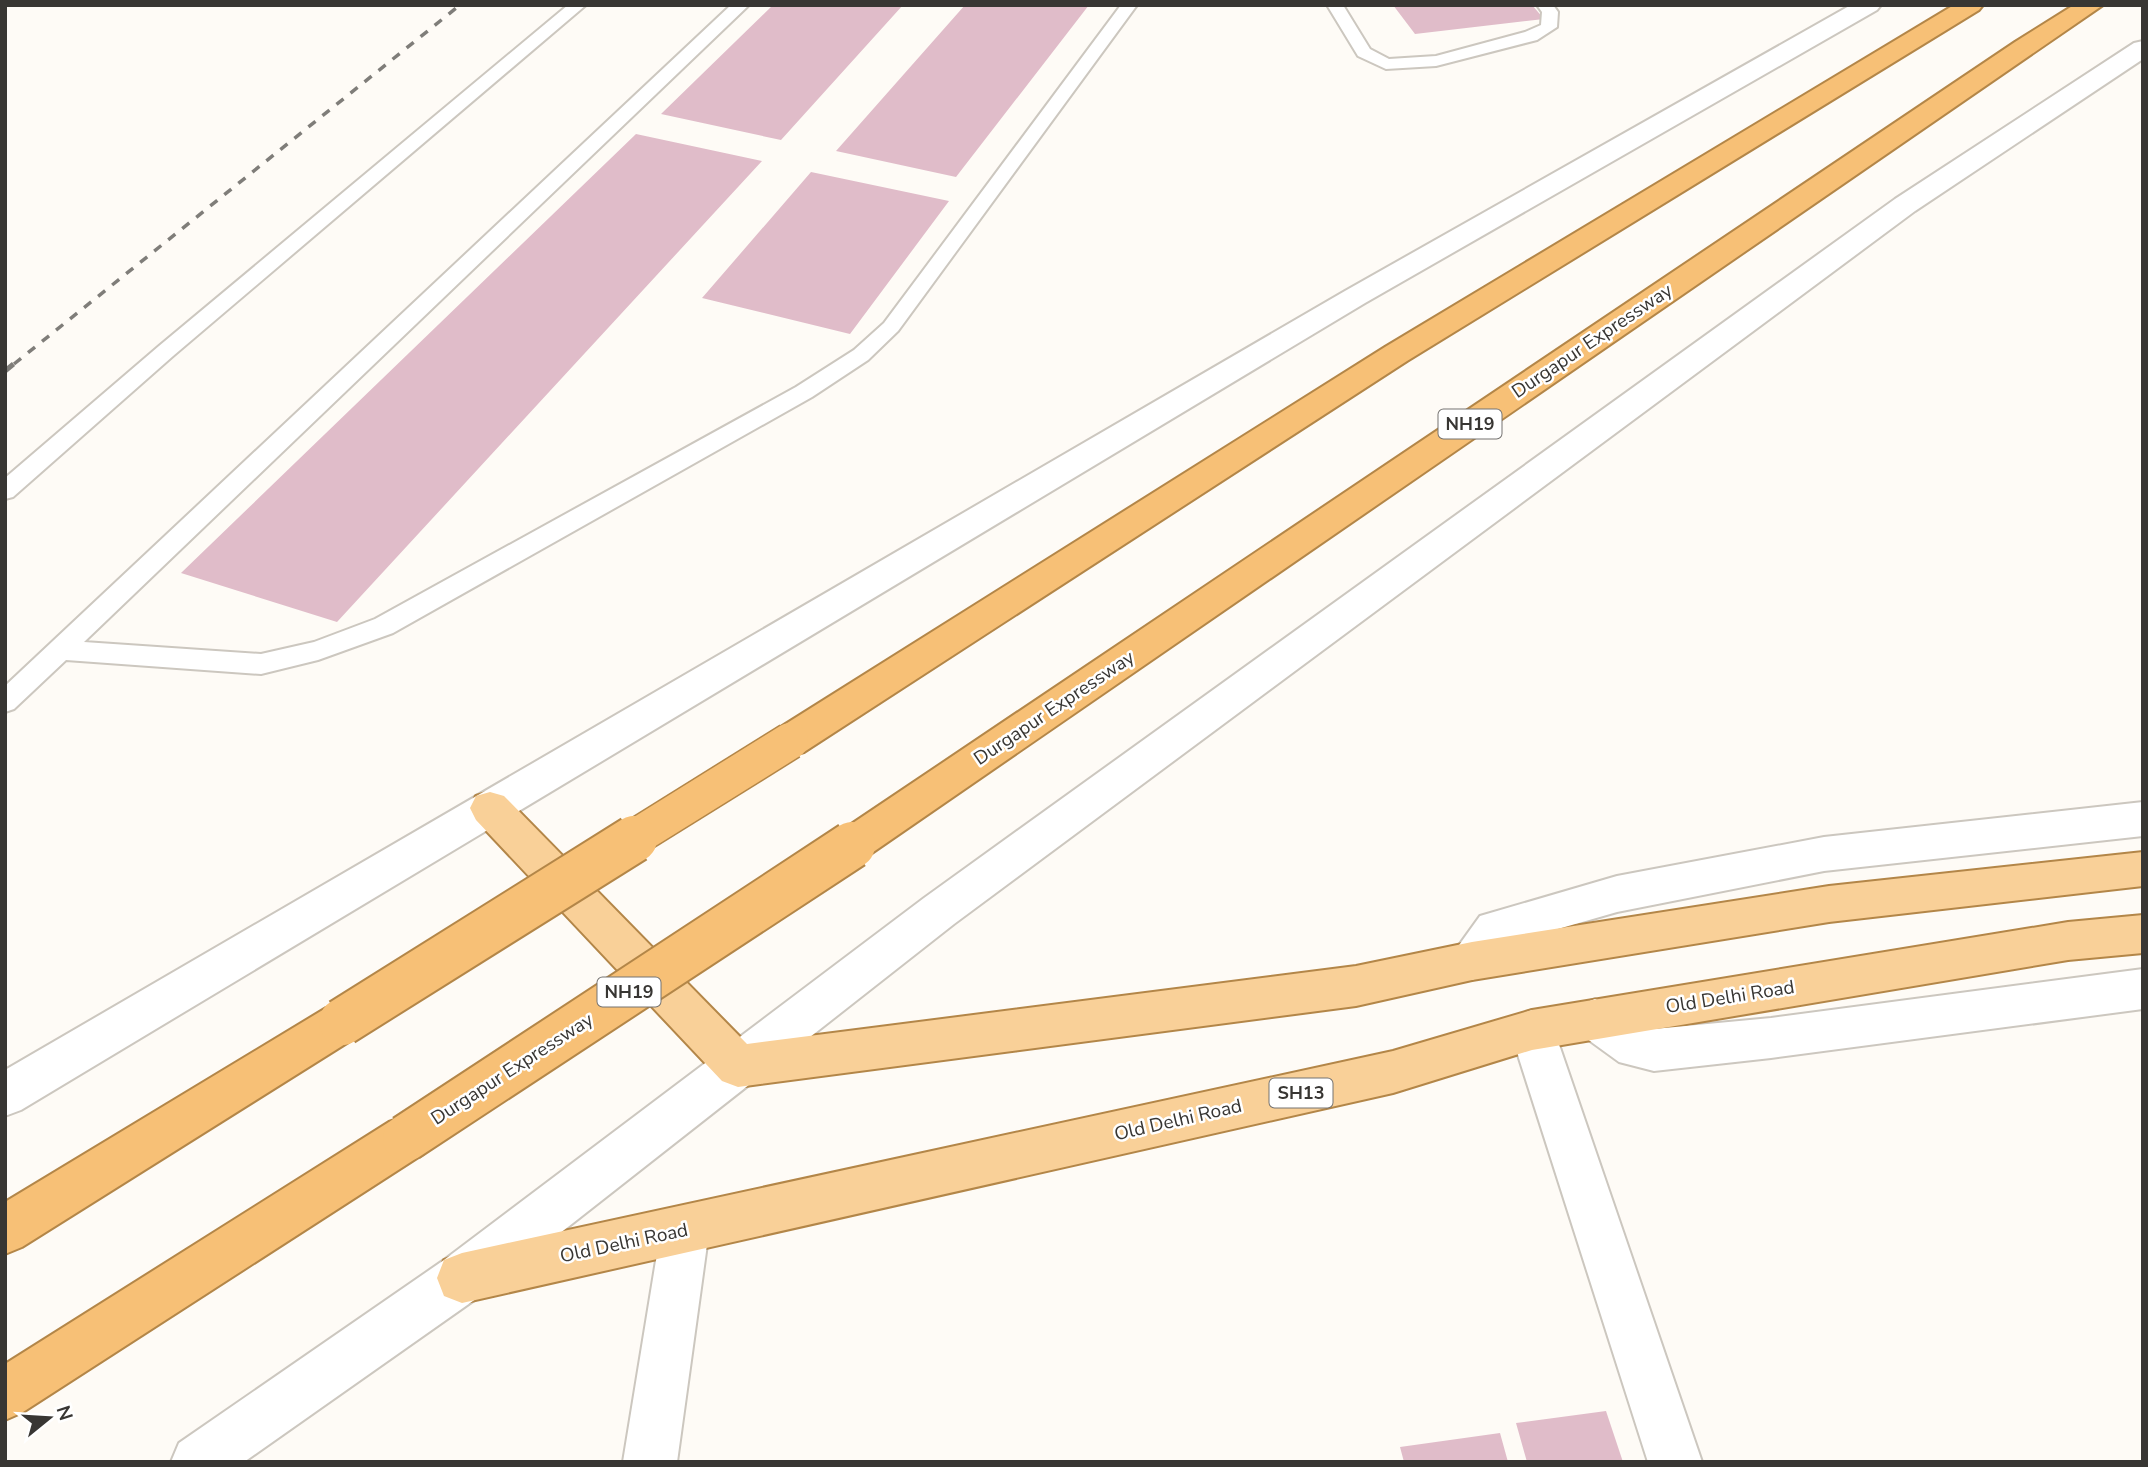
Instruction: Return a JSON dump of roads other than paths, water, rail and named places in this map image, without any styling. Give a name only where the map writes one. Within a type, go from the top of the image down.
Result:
[{"type":"highway","points":[[5,1230],[790,741],[1396,355],[1970,5]]},
{"type":"highway","name":"Durgapur Expressway","points":[[5,1394],[406,1138],[852,845],[2024,47],[2091,5]]},
{"type":"main road","points":[[490,808],[738,1066],[1356,986],[1472,961],[1829,904],[2143,869]]},
{"type":"main road","name":"Old Delhi Road","points":[[463,1278],[1393,1072],[1532,1030],[2068,941],[2143,934]]},
{"type":"street","points":[[5,1095],[1355,297],[1868,5]]},
{"type":"street","points":[[198,1462],[463,1278],[939,911],[1905,205],[2143,48]]},
{"type":"street","points":[[1472,961],[1495,929],[1617,894],[1824,854],[2143,819]]},
{"type":"street","points":[[1595,1019],[1635,1046],[1654,1051],[2143,989]]},
{"type":"street","points":[[1532,1030],[1675,1462]]},
{"type":"street","points":[[650,1462],[685,1230]]},
{"type":"lane","points":[[5,491],[177,342],[578,5]]},
{"type":"lane","points":[[5,702],[741,5]]},
{"type":"lane","points":[[61,650],[261,664],[318,651],[384,626],[804,392],[861,355],[891,327],[1129,5]]},
{"type":"lane","points":[[1335,5],[1364,52],[1386,64],[1436,61],[1531,37],[1549,27],[1550,12],[1545,5]]},
{"type":"railway","points":[[14,364],[460,5]]},
{"type":"railway","points":[[5,371],[16,362]]}]
